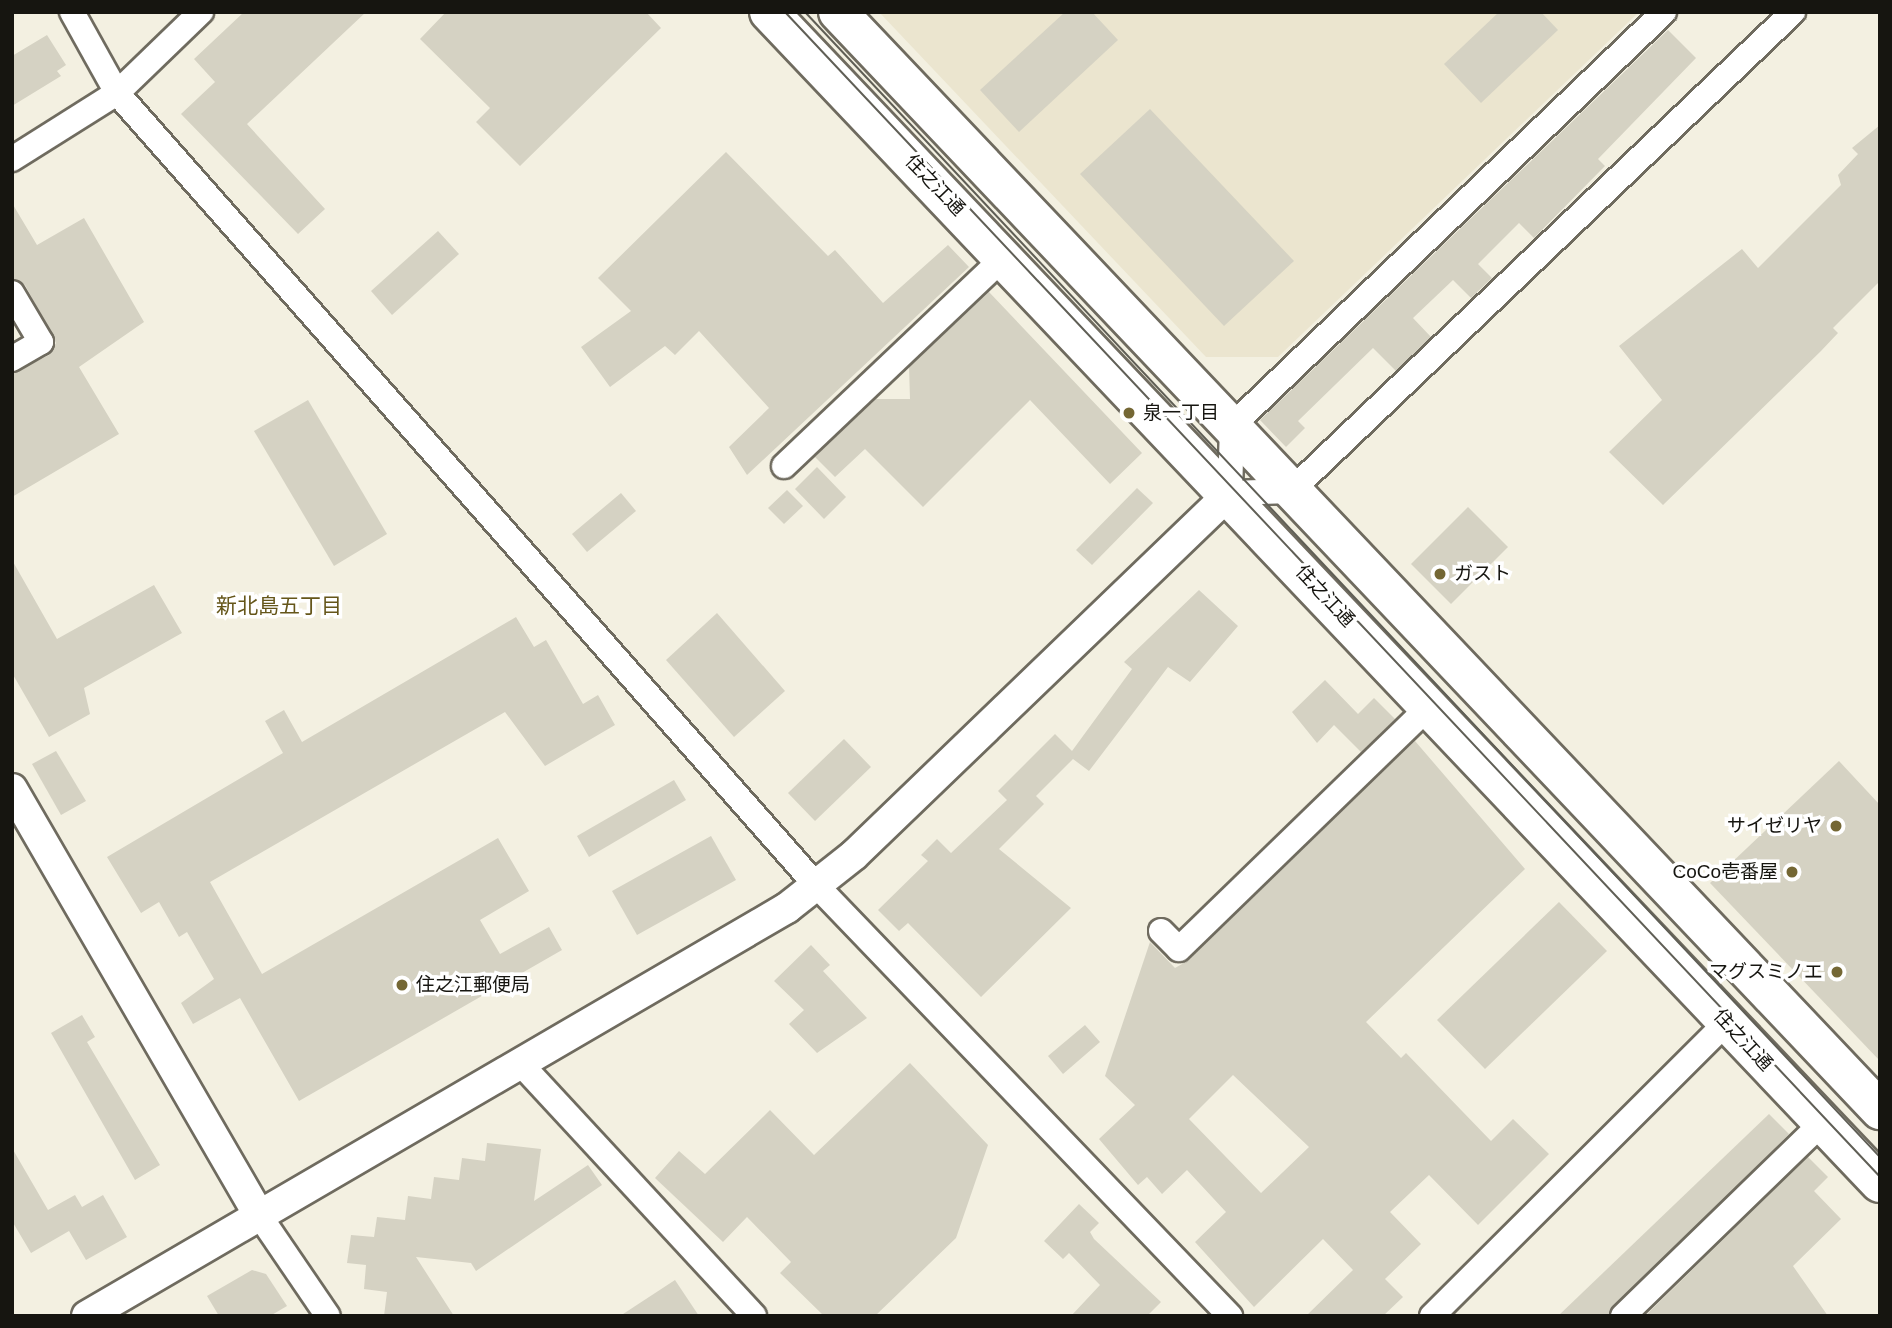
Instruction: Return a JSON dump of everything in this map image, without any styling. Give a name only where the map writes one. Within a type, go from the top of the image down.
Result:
[{"type":"main road","name":"住之江通","points":[[769,12],[1230,493],[1880,1183]]},
{"type":"main road","points":[[838,12],[1880,1110]]},
{"type":"street","points":[[72,12],[117,93],[816,885],[1230,1316]]},
{"type":"street","points":[[12,159],[117,93],[201,12]]},
{"type":"street","points":[[1230,493],[1232,426],[1664,12]]},
{"type":"street","points":[[87,1316],[816,885],[1230,493],[1291,491],[1793,12]]},
{"type":"street","points":[[784,466],[1004,257]]},
{"type":"street","points":[[12,293],[41,342],[12,359]]},
{"type":"street","points":[[1161,931],[1179,949],[1429,706]]},
{"type":"street","points":[[12,789],[259,1215],[328,1316]]},
{"type":"street","points":[[1432,1316],[1727,1022]]},
{"type":"street","points":[[519,1062],[754,1316]]},
{"type":"street","points":[[1623,1316],[1822,1123]]},
{"type":"shaded area","points":[[879,12],[1639,12],[1278,357],[1206,357]]},
{"type":"building","points":[[244,12],[366,12],[247,124],[325,209],[298,234],[181,114],[215,82],[194,59]]},
{"type":"building","points":[[446,12],[646,12],[661,28],[520,166],[476,122],[490,108],[420,39]]},
{"type":"building","points":[[1065,12],[1092,12],[1118,40],[1019,132],[980,90]]},
{"type":"building","points":[[1499,12],[1541,12],[1558,30],[1481,103],[1444,64]]},
{"type":"building","points":[[1668,30],[1696,58],[1598,159],[1605,166],[1534,238],[1519,223],[1478,264],[1492,278],[1471,298],[1453,280],[1413,318],[1431,337],[1396,371],[1373,348],[1298,421],[1305,428],[1286,447],[1260,420]]},
{"type":"building","points":[[47,35],[66,65],[57,71],[61,76],[12,106],[12,56]]},
{"type":"building","points":[[1150,109],[1294,261],[1224,326],[1080,174]]},
{"type":"building","points":[[1880,125],[1880,281],[1833,328],[1838,333],[1821,351],[1663,505],[1609,452],[1662,400],[1619,346],[1742,249],[1758,268],[1841,185],[1838,175],[1858,154],[1852,148]]},
{"type":"building","points":[[726,152],[828,256],[835,250],[883,303],[948,245],[969,267],[747,475],[729,447],[769,408],[699,331],[675,355],[665,346],[610,387],[581,347],[631,311],[598,278]]},
{"type":"building","points":[[12,203],[37,245],[84,218],[144,322],[79,367],[119,434],[12,497],[12,374],[49,355],[56,343],[25,285],[12,278]]},
{"type":"building","points":[[438,231],[459,254],[392,315],[371,291]]},
{"type":"building","points":[[989,292],[1142,453],[1110,484],[1030,400],[923,507],[865,449],[835,477],[815,457],[876,399],[910,399],[909,367]]},
{"type":"building","points":[[308,400],[387,534],[334,566],[254,431]]},
{"type":"building","points":[[817,467],[846,497],[824,519],[795,489]]},
{"type":"building","points":[[1137,488],[1153,503],[1092,565],[1076,550]]},
{"type":"building","points":[[787,490],[803,506],[784,524],[768,508]]},
{"type":"building","points":[[621,493],[636,511],[587,552],[572,534]]},
{"type":"building","points":[[1468,507],[1508,547],[1451,604],[1411,564]]},
{"type":"building","points":[[12,560],[57,639],[154,585],[182,633],[84,688],[90,714],[49,737],[12,673]]},
{"type":"building","points":[[1199,590],[1238,626],[1190,682],[1168,667],[1089,771],[1073,759],[1036,796],[1044,804],[999,849],[1071,908],[981,997],[908,923],[899,931],[878,910],[928,861],[921,855],[937,839],[951,853],[1007,800],[998,791],[1055,734],[1072,751],[1132,669],[1124,662]]},
{"type":"building","points":[[717,613],[785,691],[734,737],[666,660]]},
{"type":"building","points":[[516,617],[534,647],[546,640],[583,704],[598,695],[615,725],[545,766],[505,712],[210,882],[262,974],[498,838],[529,891],[480,920],[500,954],[549,927],[562,950],[299,1101],[240,998],[193,1024],[181,1003],[214,979],[187,932],[179,937],[159,902],[141,913],[107,857],[283,753],[265,721],[284,710],[302,742]]},
{"type":"building","points":[[1325,680],[1358,714],[1374,698],[1395,719],[1361,752],[1334,725],[1317,743],[1292,712]]},
{"type":"building","points":[[844,739],[871,767],[815,821],[788,793]]},
{"type":"building","points":[[1415,741],[1525,869],[1366,1022],[1401,1058],[1406,1053],[1491,1141],[1513,1119],[1549,1154],[1478,1225],[1429,1175],[1390,1212],[1421,1244],[1385,1279],[1403,1297],[1383,1316],[1306,1316],[1353,1270],[1323,1239],[1254,1307],[1195,1242],[1226,1212],[1187,1170],[1162,1194],[1147,1177],[1138,1185],[1099,1139],[1135,1105],[1105,1076],[1150,942],[1175,968],[1189,960]],"holes":[[[1233,1075],[1309,1147],[1261,1193],[1189,1119]]]},
{"type":"building","points":[[56,751],[86,801],[61,815],[32,764]]},
{"type":"building","name":"マグスミノエ","points":[[1839,761],[1880,805],[1880,1061],[1710,883]]},
{"type":"building","points":[[674,780],[686,800],[589,857],[577,836]]},
{"type":"building","points":[[711,836],[736,880],[637,935],[612,891]]},
{"type":"building","points":[[1559,902],[1607,951],[1485,1069],[1437,1020]]},
{"type":"building","points":[[811,945],[830,965],[823,971],[867,1018],[817,1053],[789,1024],[804,1010],[774,981]]},
{"type":"building","points":[[82,1015],[95,1037],[87,1042],[160,1165],[135,1180],[51,1033]]},
{"type":"building","points":[[1085,1025],[1100,1042],[1063,1074],[1048,1056]]},
{"type":"building","points":[[910,1063],[988,1145],[956,1238],[875,1316],[824,1316],[780,1273],[791,1262],[747,1217],[723,1242],[655,1178],[679,1151],[705,1174],[770,1110],[814,1155]]},
{"type":"building","points":[[1769,1114],[1789,1134],[1609,1316],[1558,1316]]},
{"type":"building","points":[[487,1143],[541,1149],[534,1201],[588,1165],[602,1185],[476,1271],[471,1263],[416,1257],[454,1316],[384,1316],[387,1292],[364,1289],[366,1265],[347,1263],[351,1235],[374,1237],[377,1217],[405,1220],[408,1196],[431,1199],[434,1177],[459,1180],[462,1158],[485,1161]]},
{"type":"building","points":[[12,1148],[48,1210],[75,1195],[82,1207],[103,1195],[127,1237],[86,1260],[69,1231],[31,1253],[12,1221]]},
{"type":"building","points":[[1808,1157],[1828,1177],[1814,1191],[1841,1219],[1793,1266],[1828,1316],[1645,1316]]},
{"type":"building","points":[[1079,1204],[1099,1223],[1090,1232],[1094,1239],[1161,1302],[1147,1316],[1071,1316],[1100,1285],[1069,1253],[1063,1259],[1044,1241]]},
{"type":"building","points":[[252,1270],[266,1274],[287,1306],[270,1316],[219,1316],[207,1296]]},
{"type":"building","points":[[675,1280],[699,1316],[620,1316]]},
{"type":"tram line","points":[[785,12],[1880,1177]]},
{"type":"tram line","points":[[805,12],[1880,1157]]},
{"type":"place","name":"泉一丁目","points":[[1129,413]]},
{"type":"place","name":"ガスト","points":[[1440,574]]},
{"type":"place","name":"サイゼリヤ","points":[[1836,826]]},
{"type":"place","name":"CoCo壱番屋","points":[[1792,872]]},
{"type":"place","name":"マグスミノエ","points":[[1837,972]]},
{"type":"place","name":"住之江郵便局","points":[[402,985]]},
{"type":"district","name":"新北島五丁目","points":[[279,606]]}]
